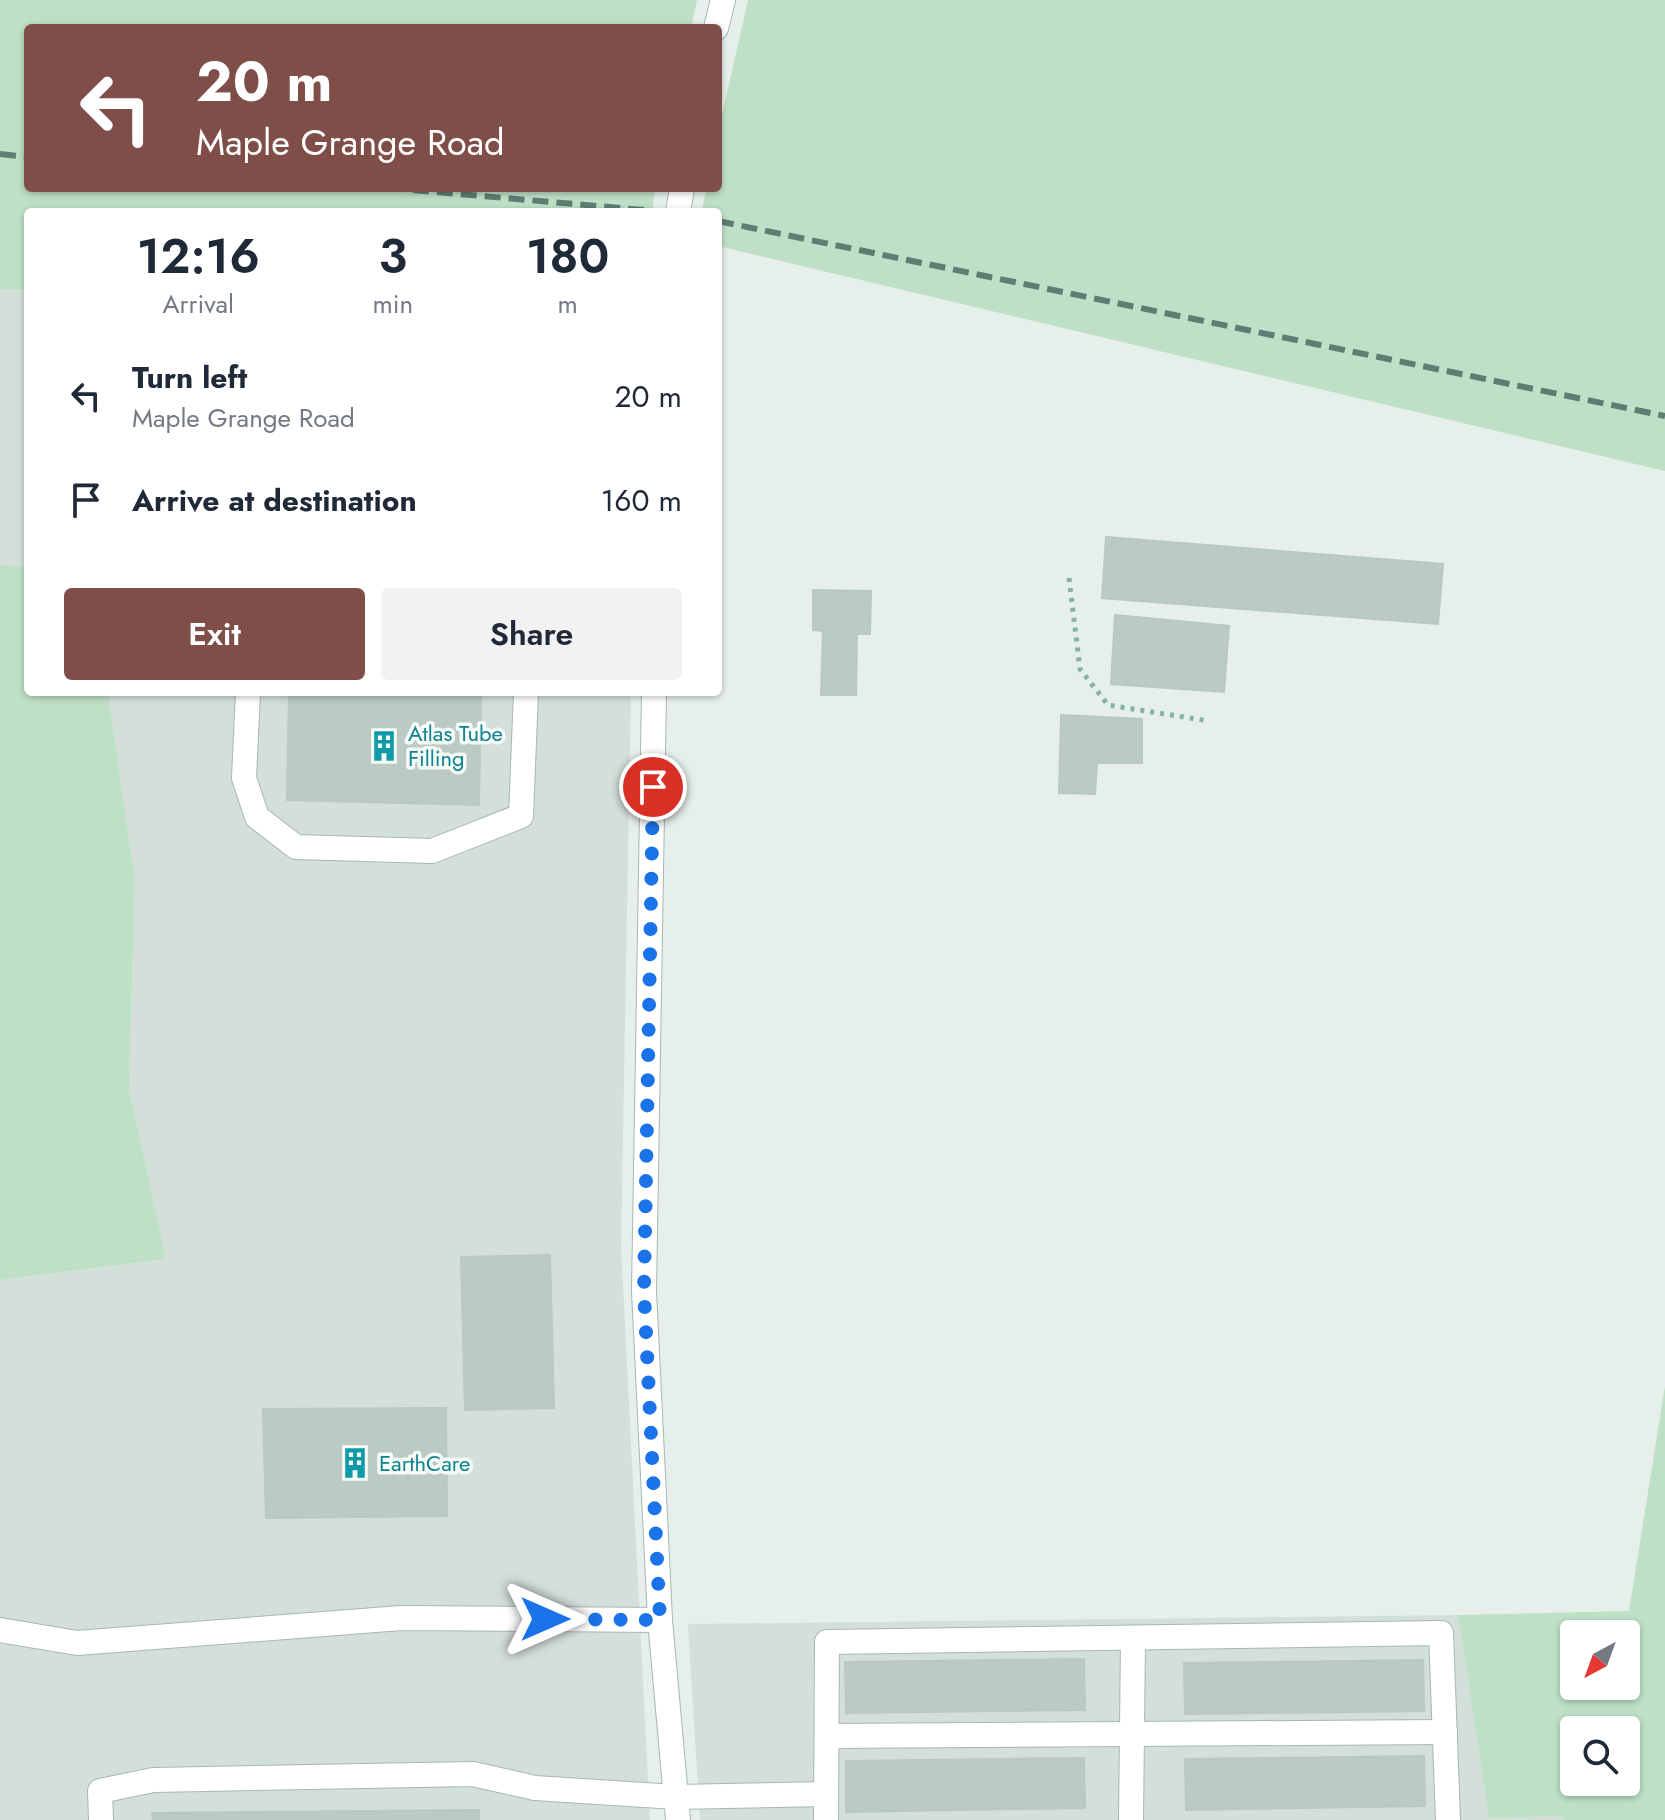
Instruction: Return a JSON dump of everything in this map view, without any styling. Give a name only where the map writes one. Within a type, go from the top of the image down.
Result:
[{"type":"street","points":[[717,24],[723,0]]},
{"type":"street","points":[[248,696],[244,778],[257,817],[296,847],[432,851],[521,816],[526,696]]},
{"type":"street","points":[[654,696],[644,1291],[660,1620],[677,1809]]},
{"type":"street","points":[[0,1630],[77,1643],[401,1618],[660,1620]]},
{"type":"street","points":[[826,1820],[827,1642],[1441,1633],[1448,1820]]},
{"type":"street","points":[[1131,1820],[1133,1639]]},
{"type":"street","points":[[827,1736],[1445,1732]]},
{"type":"street","points":[[101,1820],[100,1791],[153,1780],[473,1774],[535,1788],[677,1809],[826,1794]]},
{"type":"path","points":[[1069,578],[1080,669],[1108,705],[1209,721]]},
{"type":"shaded area","points":[[0,289],[24,290],[24,566],[0,565]]},
{"type":"shaded area","points":[[109,696],[631,696],[621,1246],[650,1820],[0,1820],[0,1280],[166,1259],[129,1088],[135,880]]},
{"type":"shaded area","points":[[1458,1615],[1489,1817],[1560,1816],[1565,1820],[700,1820],[688,1624]]},
{"type":"green space","points":[[0,0],[697,0],[692,24],[24,24],[24,192],[654,192],[652,208],[24,208],[24,290],[0,289]]},
{"type":"green space","points":[[748,0],[1665,0],[1665,471],[722,247],[722,208],[703,208],[705,192],[722,192],[722,115]]},
{"type":"green space","points":[[0,565],[24,566],[24,696],[109,696],[135,880],[129,1088],[166,1259],[0,1280]]},
{"type":"green space","points":[[1665,1386],[1665,1820],[1565,1820],[1560,1816],[1489,1818],[1458,1615],[1629,1611]]},
{"type":"building","points":[[1106,537],[1443,564],[1438,624],[1102,598]]},
{"type":"building","points":[[813,590],[871,591],[870,634],[857,634],[856,695],[821,695],[823,631],[813,630]]},
{"type":"building","points":[[1115,615],[1229,626],[1224,692],[1111,684]]},
{"type":"building","name":"Atlas Tube Filling","points":[[289,696],[481,696],[479,805],[287,800]]},
{"type":"building","points":[[1061,715],[1142,719],[1142,763],[1097,763],[1095,794],[1059,793]]},
{"type":"building","points":[[550,1255],[554,1408],[465,1410],[461,1257]]},
{"type":"building","name":"EarthCare","points":[[446,1408],[447,1516],[266,1518],[263,1409]]},
{"type":"building","points":[[1084,1659],[1085,1710],[846,1713],[845,1662]]},
{"type":"building","points":[[1423,1660],[1424,1711],[1185,1714],[1184,1663]]},
{"type":"building","points":[[1424,1756],[1425,1806],[1186,1810],[1185,1759]]},
{"type":"building","points":[[1084,1758],[1085,1808],[846,1812],[846,1761]]},
{"type":"building","points":[[479,1810],[479,1820],[153,1820],[152,1813]]},
{"type":"railway","points":[[0,154],[24,157]]},
{"type":"railway","points":[[435,192],[621,208]]},
{"type":"railway","points":[[722,222],[1665,416]]},
{"type":"place","name":"Atlas Tube Filling","points":[[384,746]]},
{"type":"place","name":"EarthCare","points":[[355,1463]]},
{"type":"route","points":[[545,1619],[660,1620],[644,1291],[653,787]]}]
